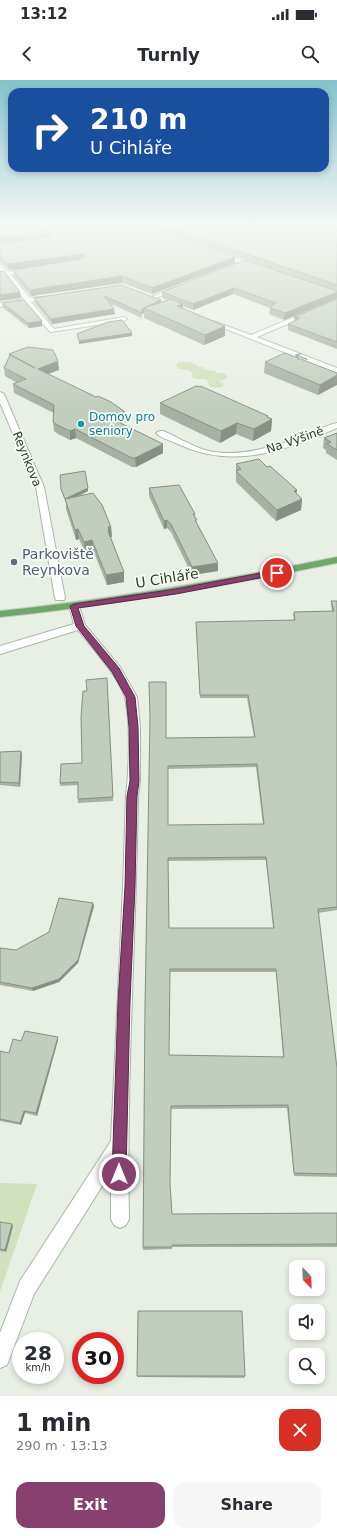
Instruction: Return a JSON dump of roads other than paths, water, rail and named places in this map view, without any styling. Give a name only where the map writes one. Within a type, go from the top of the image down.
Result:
[{"type":"main road","name":"U Cihláře","points":[[0,614],[74,606],[205,586],[337,560]]},
{"type":"street","points":[[15,287],[52,331],[124,319]]},
{"type":"street","points":[[152,298],[179,287]]},
{"type":"street","points":[[144,295],[162,302]]},
{"type":"street","points":[[0,305],[60,296]]},
{"type":"street","points":[[252,337],[337,301]]},
{"type":"street","points":[[200,317],[337,371]]},
{"type":"street","name":"Reynkova","points":[[0,394],[40,486],[60,598]]},
{"type":"street","name":"Na Výšině","points":[[160,433],[208,453],[226,455],[262,451],[286,445],[337,425]]},
{"type":"street","points":[[74,606],[80,626],[116,670],[131,697],[134,727],[134,781],[132,796],[130,886],[119,1143],[120,1219]]},
{"type":"street","points":[[0,650],[80,626]]},
{"type":"street","points":[[0,1358],[27,1288],[119,1143]]},
{"type":"place","name":"Domov pro seniory","points":[[81,424]]},
{"type":"place","name":"Parkoviště Reynkova","points":[[14,562]]}]
